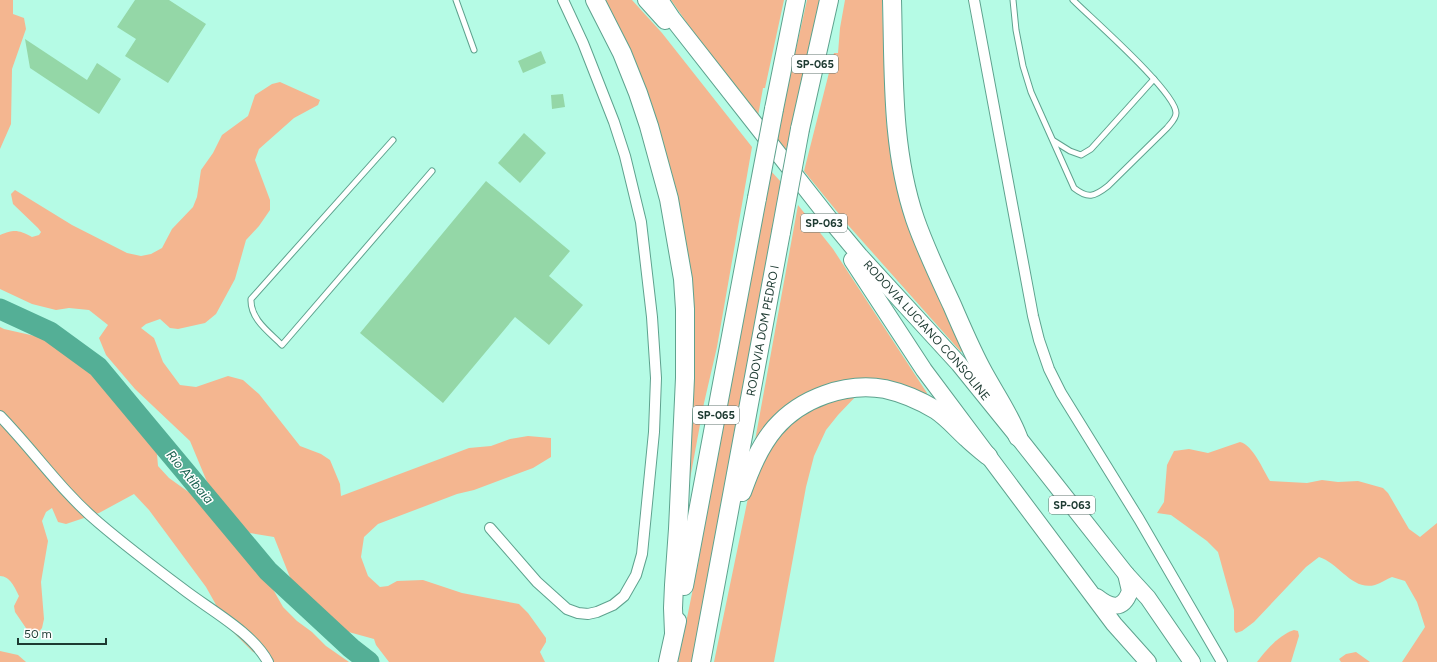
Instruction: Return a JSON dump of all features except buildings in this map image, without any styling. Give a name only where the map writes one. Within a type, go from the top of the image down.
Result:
[{"type":"highway","points":[[595,0],[622,53],[649,126],[669,199],[683,278],[686,316],[685,378],[674,584],[674,633]]},
{"type":"highway","name":"RODOVIA LUCIANO CONSOLINE","points":[[646,0],[675,33],[850,256],[924,370],[1114,624],[1148,662]]},
{"type":"highway","name":"RODOVIA LUCIANO CONSOLINE","points":[[660,0],[672,18],[840,232],[954,359],[1018,437],[1126,574],[1148,598],[1192,662]]},
{"type":"highway","name":"SP-065","points":[[668,662],[703,488],[757,198],[796,0]]},
{"type":"highway","name":"RODOVIA DOM PEDRO I","points":[[701,662],[800,129],[829,0]]},
{"type":"highway","points":[[892,0],[896,126],[899,155],[905,185],[915,218],[932,262],[981,368],[1012,422],[1018,437]]},
{"type":"highway","points":[[730,512],[742,493],[757,455],[776,427],[793,412],[821,396],[856,388],[885,389],[908,396],[936,410],[988,456]]},
{"type":"highway","points":[[1092,594],[1110,606],[1119,606],[1125,602],[1130,591],[1126,574]]},
{"type":"street","points":[[490,528],[537,582],[567,609],[578,613],[588,614],[597,612],[613,605],[624,596],[636,575],[642,554],[654,432],[656,378],[652,317],[641,222],[625,156],[614,122],[584,43],[563,0]]},
{"type":"street","points":[[974,0],[1033,316],[1049,369],[1061,393],[1139,519],[1222,662]]},
{"type":"street","points":[[0,416],[62,488],[98,523],[183,589],[243,633],[257,646],[268,662]]},
{"type":"lane","points":[[456,0],[474,50]]},
{"type":"lane","points":[[1013,0],[1016,30],[1023,66],[1031,92],[1074,188],[1083,195],[1088,196],[1101,192],[1108,186],[1174,119],[1176,112],[1174,106],[1154,79],[1073,0]]},
{"type":"lane","points":[[1053,140],[1070,151],[1081,155],[1091,149],[1154,79]]},
{"type":"lane","points":[[393,140],[252,299],[251,304],[255,317],[282,345],[432,170]]},
{"type":"shaded area","points":[[0,0],[13,0],[13,14],[24,18],[26,29],[12,69],[11,124],[0,149]]},
{"type":"shaded area","points":[[602,0],[632,0],[662,33],[752,147],[717,347],[704,403],[690,479],[687,479],[689,284]]},
{"type":"shaded area","points":[[671,0],[784,0],[765,88],[763,88],[758,116],[696,36]]},
{"type":"shaded area","points":[[807,0],[823,0],[795,123],[792,124],[786,150],[776,138]]},
{"type":"shaded area","points":[[845,0],[882,0],[886,119],[893,173],[897,177],[965,349],[961,352],[848,225],[804,171],[834,53],[838,53],[840,28]]},
{"type":"shaded area","points":[[280,82],[320,100],[318,105],[294,118],[259,149],[255,160],[270,200],[270,210],[259,226],[246,240],[235,279],[216,314],[205,323],[178,329],[170,328],[160,319],[146,324],[141,328],[154,338],[163,362],[180,385],[196,387],[228,376],[243,380],[259,394],[300,446],[321,454],[330,460],[340,484],[341,496],[469,448],[491,446],[510,439],[528,436],[551,438],[551,457],[533,468],[474,490],[457,494],[378,524],[364,537],[361,557],[368,576],[380,587],[388,586],[397,581],[423,580],[462,593],[519,604],[528,613],[546,638],[546,642],[540,652],[545,662],[389,662],[376,645],[374,639],[342,629],[339,631],[340,628],[312,606],[295,590],[274,537],[250,533],[240,525],[210,489],[190,441],[135,389],[106,355],[99,338],[108,325],[89,310],[69,308],[56,310],[32,304],[0,289],[0,235],[16,231],[32,237],[39,235],[41,232],[13,204],[11,194],[15,190],[72,225],[127,253],[141,256],[151,254],[162,248],[172,229],[193,207],[197,197],[201,170],[213,153],[222,135],[248,116],[255,95],[272,84]]},
{"type":"shaded area","points":[[770,170],[781,182],[766,275],[739,410],[693,662],[678,662],[698,564]]},
{"type":"shaded area","points":[[798,205],[833,249],[927,393],[926,397],[853,384],[754,446]]},
{"type":"shaded area","points":[[0,327],[35,336],[59,345],[73,355],[107,385],[132,411],[157,454],[158,466],[169,478],[204,503],[234,530],[267,575],[283,607],[326,646],[349,662],[263,662],[260,655],[253,652],[223,622],[206,587],[149,510],[134,494],[99,513],[66,524],[58,522],[52,508],[46,512],[42,521],[48,541],[41,582],[44,619],[42,628],[37,634],[28,631],[15,612],[14,606],[19,596],[16,590],[7,578],[0,576]]},
{"type":"shaded area","points":[[858,394],[826,430],[814,456],[806,487],[774,662],[714,662],[748,498],[761,459],[794,419],[824,402]]},
{"type":"shaded area","points":[[1240,442],[1245,444],[1253,453],[1270,481],[1307,483],[1322,480],[1338,482],[1358,481],[1383,488],[1388,493],[1409,529],[1420,537],[1437,523],[1437,662],[1402,662],[1425,627],[1417,602],[1405,581],[1392,577],[1375,585],[1367,586],[1359,584],[1326,560],[1319,557],[1306,567],[1254,622],[1242,631],[1236,633],[1234,630],[1234,610],[1218,552],[1207,541],[1171,515],[1157,513],[1164,502],[1167,465],[1174,451],[1189,449],[1208,453]]},
{"type":"shaded area","points":[[1294,630],[1298,631],[1299,636],[1291,662],[1257,662],[1269,647],[1278,639]]},
{"type":"shaded area","points":[[0,651],[18,655],[26,662],[0,662]]},
{"type":"shaded area","points":[[1356,652],[1370,662],[1341,662],[1339,659],[1346,654]]},
{"type":"waterway","name":"Rio Atibaia","points":[[0,309],[50,332],[98,367],[268,571],[351,648],[369,662]]}]
